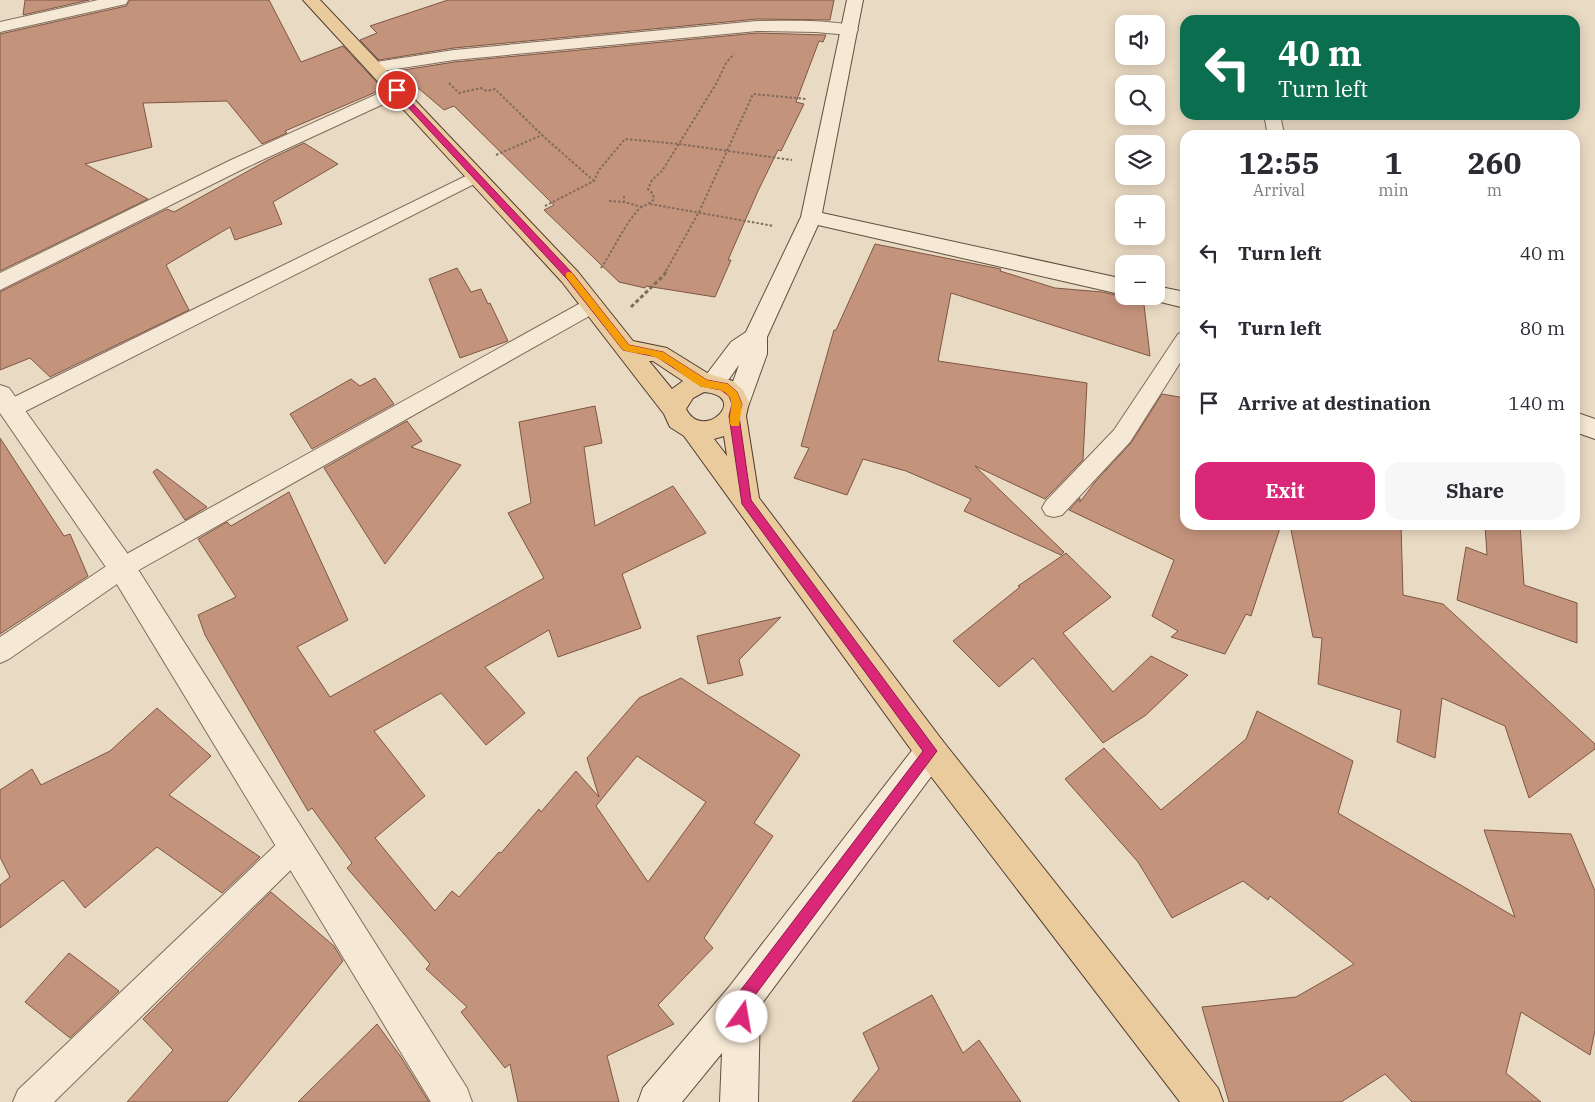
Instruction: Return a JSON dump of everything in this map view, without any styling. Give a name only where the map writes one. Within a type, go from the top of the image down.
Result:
[{"type":"main road","points":[[312,0],[518,220],[587,298],[674,409],[679,421],[692,428],[707,431],[723,426],[736,410]]},
{"type":"main road","points":[[626,348],[659,354],[708,383],[724,387],[733,394],[746,501]]},
{"type":"main road","points":[[674,409],[678,397],[689,388],[708,383]]},
{"type":"main road","points":[[692,428],[931,751],[1204,1102]]},
{"type":"street","points":[[0,27],[120,0]]},
{"type":"street","points":[[736,410],[755,354],[755,337],[808,225],[855,0]]},
{"type":"street","points":[[376,67],[454,55],[757,26],[816,27],[849,30]]},
{"type":"street","points":[[0,282],[238,164],[397,90]]},
{"type":"street","points":[[808,225],[1115,285]]},
{"type":"street","points":[[1165,296],[1180,299]]},
{"type":"street","points":[[708,383],[739,348],[755,337]]},
{"type":"street","points":[[5,402],[122,568],[453,1102]]},
{"type":"street","points":[[1580,424],[1595,429]]},
{"type":"street","points":[[657,1102],[742,1000],[931,751]]},
{"type":"street","points":[[739,1102],[742,1000]]},
{"type":"lane","points":[[5,402],[472,171]]},
{"type":"lane","points":[[0,651],[122,568],[587,298]]},
{"type":"lane","points":[[1054,508],[1122,436],[1180,347]]},
{"type":"lane","points":[[30,1102],[294,847]]},
{"type":"path","points":[[609,201],[624,202],[642,207],[650,204],[654,199],[653,194],[648,189],[652,180],[662,170],[679,144],[716,84],[726,63],[757,26]]},
{"type":"path","points":[[397,90],[425,78],[443,76],[459,92],[481,88],[487,91],[495,89],[542,135],[594,181]]},
{"type":"path","points":[[610,328],[664,275],[698,213],[753,94],[834,102]]},
{"type":"path","points":[[472,171],[542,135]]},
{"type":"path","points":[[518,220],[582,189],[594,181],[599,170],[624,138],[822,165]]},
{"type":"path","points":[[624,196],[624,202]]},
{"type":"path","points":[[650,204],[698,213],[808,225]]},
{"type":"path","points":[[587,298],[611,255],[642,207]]},
{"type":"building","points":[[25,0],[89,0],[23,15]]},
{"type":"building","points":[[130,0],[269,0],[301,62],[343,46],[383,89],[285,131],[287,133],[262,144],[227,101],[143,103],[152,147],[85,164],[148,199],[0,271],[0,34],[126,6]]},
{"type":"building","points":[[448,0],[834,0],[830,20],[757,19],[454,48],[379,60],[360,40],[377,33],[370,26]]},
{"type":"building","points":[[757,33],[826,35],[823,42],[819,41],[796,102],[804,104],[781,151],[778,150],[758,191],[728,260],[731,260],[715,297],[646,286],[645,288],[619,282],[544,210],[554,205],[454,106],[444,110],[411,82],[403,85],[391,72],[454,62]]},
{"type":"building","points":[[304,143],[338,164],[273,202],[282,224],[235,240],[230,227],[166,265],[189,310],[50,377],[30,358],[0,370],[0,292],[167,209],[174,212],[268,160]]},
{"type":"building","points":[[875,244],[1001,269],[1000,271],[1055,288],[1115,295],[1115,305],[1144,305],[1150,356],[951,293],[938,361],[1087,383],[1083,460],[1045,499],[975,466],[1064,552],[1061,555],[964,511],[971,499],[906,471],[863,459],[847,495],[794,478],[809,448],[801,446],[834,330],[836,330]]},
{"type":"building","points":[[457,268],[471,292],[481,289],[488,304],[490,303],[508,341],[460,358],[429,279]]},
{"type":"building","points":[[375,378],[394,404],[312,449],[290,414],[351,379],[360,386]]},
{"type":"building","points":[[1162,394],[1180,397],[1180,530],[1279,530],[1251,616],[1246,614],[1225,654],[1171,637],[1178,631],[1152,616],[1174,560],[1069,510],[1080,498],[1080,502],[1095,482],[1131,443]]},
{"type":"building","points":[[595,406],[602,443],[584,447],[595,526],[673,486],[706,533],[622,574],[641,628],[558,657],[549,630],[485,667],[525,713],[486,745],[441,693],[374,731],[425,796],[375,838],[435,911],[452,891],[459,897],[539,809],[541,812],[576,771],[599,797],[587,758],[639,698],[681,678],[800,755],[754,823],[773,836],[704,938],[713,948],[658,1005],[674,1024],[607,1056],[619,1102],[518,1102],[510,1064],[505,1068],[461,1012],[467,1007],[426,969],[430,964],[347,868],[352,863],[312,808],[308,811],[205,635],[198,615],[236,597],[198,539],[227,522],[231,526],[289,492],[348,620],[297,647],[330,697],[544,578],[508,513],[531,503],[519,422]],"holes":[[[637,756],[706,802],[648,882],[596,806]]]},
{"type":"building","points":[[407,421],[422,441],[411,447],[461,465],[385,564],[324,468]]},
{"type":"building","points":[[0,438],[64,536],[70,534],[88,576],[0,634]]},
{"type":"building","points":[[157,469],[207,507],[185,520],[153,472]]},
{"type":"building","points":[[1291,530],[1401,530],[1403,595],[1443,604],[1595,744],[1595,749],[1529,798],[1505,726],[1442,698],[1435,758],[1397,742],[1401,710],[1318,684],[1322,638],[1313,637]]},
{"type":"building","points":[[1485,530],[1520,530],[1524,585],[1577,603],[1577,643],[1457,600],[1466,547],[1487,555]]},
{"type":"building","points":[[1066,553],[1111,597],[1063,633],[1113,692],[1151,656],[1188,675],[1146,715],[1103,743],[1033,658],[999,687],[953,641],[1020,587],[1018,586]]},
{"type":"building","points":[[781,617],[739,660],[743,675],[708,684],[697,636]]},
{"type":"building","points":[[157,708],[211,756],[169,795],[260,857],[222,893],[157,847],[85,908],[63,880],[0,928],[0,885],[10,877],[0,857],[0,790],[32,769],[41,785],[110,751]]},
{"type":"building","points":[[1257,711],[1353,761],[1338,813],[1515,917],[1484,830],[1571,834],[1595,891],[1595,1030],[1590,1055],[1521,1012],[1506,1073],[1541,1102],[1412,1102],[1385,1074],[1341,1102],[1229,1102],[1202,1007],[1296,997],[1354,964],[1270,896],[1268,900],[1243,881],[1172,918],[1138,862],[1065,779],[1104,748],[1161,810],[1246,739]]},
{"type":"building","points":[[271,892],[334,946],[343,961],[227,1102],[127,1102],[173,1050],[143,1019]]},
{"type":"building","points":[[69,953],[119,991],[70,1038],[25,1002]]},
{"type":"building","points":[[932,995],[963,1053],[979,1040],[1021,1102],[852,1102],[879,1069],[863,1033]]},
{"type":"building","points":[[377,1024],[401,1057],[429,1102],[298,1102]]},
{"type":"slow traffic","points":[[569,275],[626,348],[659,354],[704,383],[712,383],[724,387],[733,394],[737,404],[734,416],[735,423]]},
{"type":"route","points":[[397,90],[570,276],[626,348],[659,354],[704,383],[712,383],[724,387],[733,394],[737,404],[734,416],[746,501],[931,751],[742,1000],[742,1017]]}]
